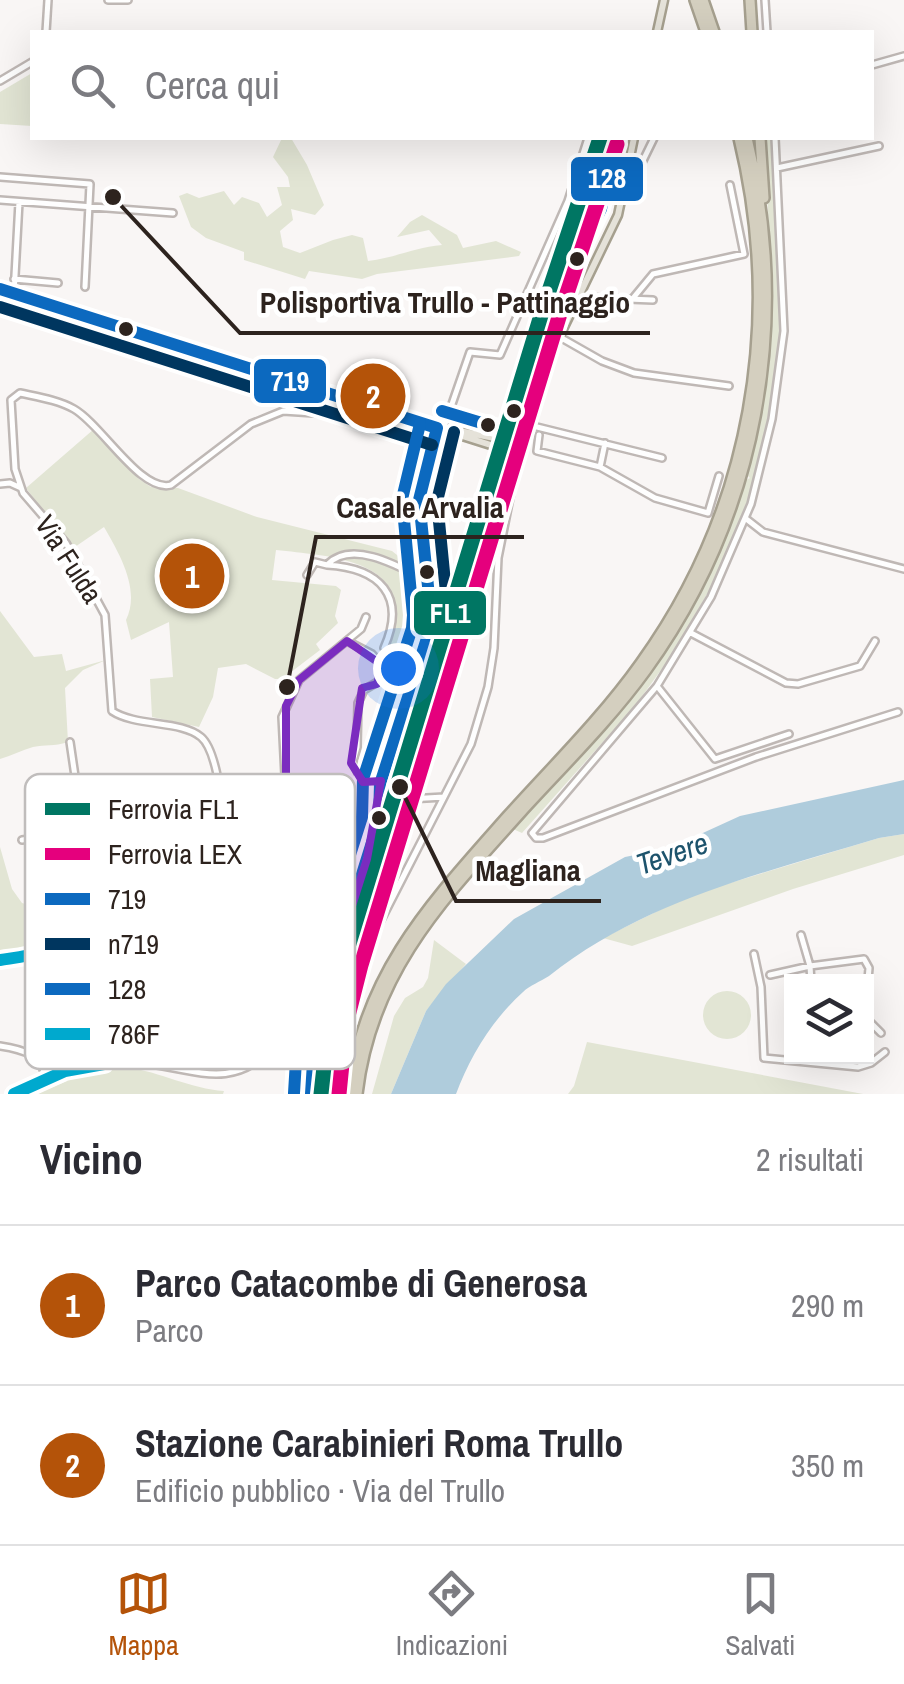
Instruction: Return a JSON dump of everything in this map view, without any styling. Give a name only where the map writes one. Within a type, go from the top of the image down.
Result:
[{"type":"highway","points":[[695,0],[705,30]]},
{"type":"highway","points":[[703,0],[713,30]]},
{"type":"highway","points":[[750,0],[752,30]]},
{"type":"highway","points":[[353,1094],[380,1003],[407,941],[437,896],[624,686],[666,627],[705,553],[743,444],[758,356],[759,255],[739,140]]},
{"type":"highway","points":[[747,140],[766,250]]},
{"type":"highway","points":[[407,941],[631,689],[693,595],[733,503],[754,431],[766,344],[760,140]]},
{"type":"main road","points":[[657,30],[664,0]]},
{"type":"main road","points":[[510,446],[520,449],[558,336],[615,222],[634,140]]},
{"type":"main road","points":[[355,896],[380,814],[381,783],[427,642],[431,618],[418,500],[440,429],[498,443]]},
{"type":"main road","points":[[311,1094],[314,1069]]},
{"type":"street","points":[[46,30],[48,0]]},
{"type":"street","points":[[108,0],[128,0]]},
{"type":"street","points":[[764,0],[767,30]]},
{"type":"street","points":[[874,64],[904,56]]},
{"type":"street","points":[[0,80],[30,63]]},
{"type":"street","points":[[0,289],[440,429],[470,352],[500,355],[568,201],[587,140]]},
{"type":"street","points":[[624,189],[653,140]]},
{"type":"street","points":[[775,140],[785,296],[783,347],[767,446],[745,518],[692,633],[657,686],[534,828],[534,836],[542,838],[756,757],[898,712]]},
{"type":"street","points":[[777,168],[879,146]]},
{"type":"street","points":[[0,177],[88,183],[85,286]]},
{"type":"street","points":[[634,297],[653,274],[744,254],[730,185]]},
{"type":"street","points":[[0,200],[173,213]]},
{"type":"street","points":[[14,294],[19,202]]},
{"type":"street","points":[[14,279],[58,283]]},
{"type":"street","points":[[578,297],[653,300]]},
{"type":"street","points":[[558,336],[634,374],[729,386]]},
{"type":"street","name":"Via Fulda","points":[[216,774],[208,747],[200,736],[112,711],[102,606],[66,542],[21,488],[15,470],[12,397],[20,393],[78,412],[146,480],[164,487],[251,424],[284,411],[345,414],[353,411],[357,402]]},
{"type":"street","points":[[526,424],[662,458]]},
{"type":"street","points":[[539,435],[537,450],[600,468],[655,498],[708,513],[719,476]]},
{"type":"street","points":[[600,468],[605,444]]},
{"type":"street","points":[[377,928],[471,744],[488,687],[498,558],[520,449]]},
{"type":"street","points":[[0,484],[21,488]]},
{"type":"street","points":[[745,518],[763,532],[904,569]]},
{"type":"street","points":[[327,565],[336,557],[380,558],[427,581]]},
{"type":"street","points":[[307,575],[315,562],[358,570],[382,584],[394,615],[384,648]]},
{"type":"street","points":[[284,774],[280,732],[286,706],[301,678],[363,627],[366,617]]},
{"type":"street","points":[[692,633],[786,683],[814,680],[860,666],[875,641]]},
{"type":"street","points":[[346,640],[372,654],[382,665],[380,681],[364,690],[358,703],[353,762],[364,782],[381,783]]},
{"type":"street","points":[[657,686],[715,760],[789,734]]},
{"type":"street","points":[[70,742],[75,774]]},
{"type":"street","points":[[408,799],[444,797]]},
{"type":"street","points":[[801,935],[810,974]]},
{"type":"street","points":[[754,954],[760,983],[763,1056],[817,1065],[861,1066],[885,1052]]},
{"type":"street","points":[[0,960],[25,955]]},
{"type":"street","points":[[770,975],[866,960],[869,974]]},
{"type":"street","points":[[874,1026],[881,1032]]},
{"type":"street","points":[[0,1046],[25,1053]]},
{"type":"street","points":[[44,1069],[45,1080]]},
{"type":"street","points":[[14,1094],[72,1069]]},
{"type":"street","points":[[159,1069],[189,1079]]},
{"type":"street","points":[[248,1077],[254,1069]]},
{"type":"highlighted area","points":[[347,641],[382,665],[377,684],[362,688],[351,763],[363,782],[381,781],[367,859],[351,909],[323,788],[250,985],[238,994],[231,986],[221,789],[286,803],[286,706],[299,680]]},
{"type":"green space","points":[[30,74],[30,126],[0,124],[0,92]]},
{"type":"green space","points":[[281,140],[292,140],[324,205],[315,215],[291,209],[293,220],[280,231],[283,247],[300,253],[352,235],[363,238],[368,261],[442,245],[429,230],[397,237],[422,215],[457,235],[463,248],[496,241],[521,252],[519,256],[362,279],[309,271],[305,279],[244,260],[244,252],[206,238],[191,227],[179,196],[187,193],[199,198],[224,191],[234,205],[242,197],[259,203],[267,217],[282,205],[277,187],[290,187],[288,177],[273,157]]},
{"type":"green space","points":[[763,140],[771,140],[781,346],[754,485],[713,584],[669,659],[635,706],[522,833],[513,829],[608,726],[673,639],[709,573],[750,478],[747,475],[768,348],[769,225]]},
{"type":"green space","points":[[94,429],[151,487],[178,488],[257,517],[392,551],[423,576],[429,611],[416,607],[392,657],[386,650],[395,620],[393,598],[384,581],[349,561],[276,550],[272,580],[336,586],[341,590],[335,616],[338,623],[316,644],[320,650],[282,679],[246,664],[218,668],[213,697],[199,727],[152,717],[150,679],[173,677],[169,622],[131,640],[126,620],[130,584],[104,527],[72,549],[26,488]]},
{"type":"green space","points":[[0,611],[34,657],[62,654],[66,671],[106,660],[83,670],[65,688],[68,742],[33,747],[0,759]]},
{"type":"green space","points":[[904,834],[904,855],[632,946],[603,938],[690,895],[879,838]]},
{"type":"green space","points":[[0,847],[12,889],[25,904],[25,951],[0,956]]},
{"type":"green space","points":[[434,940],[466,964],[426,1011],[391,1094],[372,1094],[394,1016],[405,998],[423,987],[428,978]]},
{"type":"green space","points":[[727,991],[744,998],[751,1015],[744,1032],[727,1039],[710,1032],[703,1015],[710,998]]},
{"type":"green space","points":[[587,1042],[863,1094],[568,1094]]},
{"type":"green space","points":[[134,1069],[224,1091],[36,1094],[72,1076]]},
{"type":"water","name":"Tevere","points":[[904,780],[904,834],[749,877],[625,927],[529,987],[512,1003],[484,1039],[456,1094],[391,1094],[426,1011],[446,984],[514,919],[625,857],[670,848],[740,816]]},
{"type":"rail line","name":"FL1","points":[[355,924],[542,312],[599,140]]},
{"type":"rail line","name":"LEX","points":[[355,989],[559,317],[617,144]]},
{"type":"rail line","name":"FL1","points":[[321,1094],[324,1069]]},
{"type":"rail line","name":"LEX","points":[[339,1094],[342,1069]]},
{"type":"transit line","name":"128","points":[[442,411],[508,431],[534,348],[601,209],[616,140]]},
{"type":"transit line","name":"719","points":[[0,289],[437,428]]},
{"type":"transit line","name":"n719","points":[[0,307],[432,445]]},
{"type":"transit line","name":"128","points":[[355,839],[362,817],[363,779],[412,628],[402,499],[420,424]]},
{"type":"transit line","name":"719","points":[[355,897],[379,820],[380,784],[429,632],[431,615],[419,500],[437,428]]},
{"type":"transit line","name":"n719","points":[[355,955],[396,825],[397,787],[446,636],[448,613],[437,501],[454,432]]},
{"type":"transit line","name":"786F","points":[[0,960],[25,956]]},
{"type":"transit line","name":"786F","points":[[14,1094],[76,1069]]},
{"type":"transit line","name":"128","points":[[294,1093],[295,1069]]},
{"type":"transit line","name":"719","points":[[311,1094],[313,1069]]},
{"type":"transit line","name":"n719","points":[[329,1094],[330,1069]]},
{"type":"place","name":"Polisportiva Trullo - Pattinaggio","points":[[113,197]]},
{"type":"place","name":"Stazione Carabinieri Roma Trullo","points":[[373,396]]},
{"type":"place","name":"Parco Catacombe di Generosa","points":[[192,576]]},
{"type":"place","name":"Casale Arvalia","points":[[287,687]]},
{"type":"place","name":"Magliana","points":[[400,787]]}]
